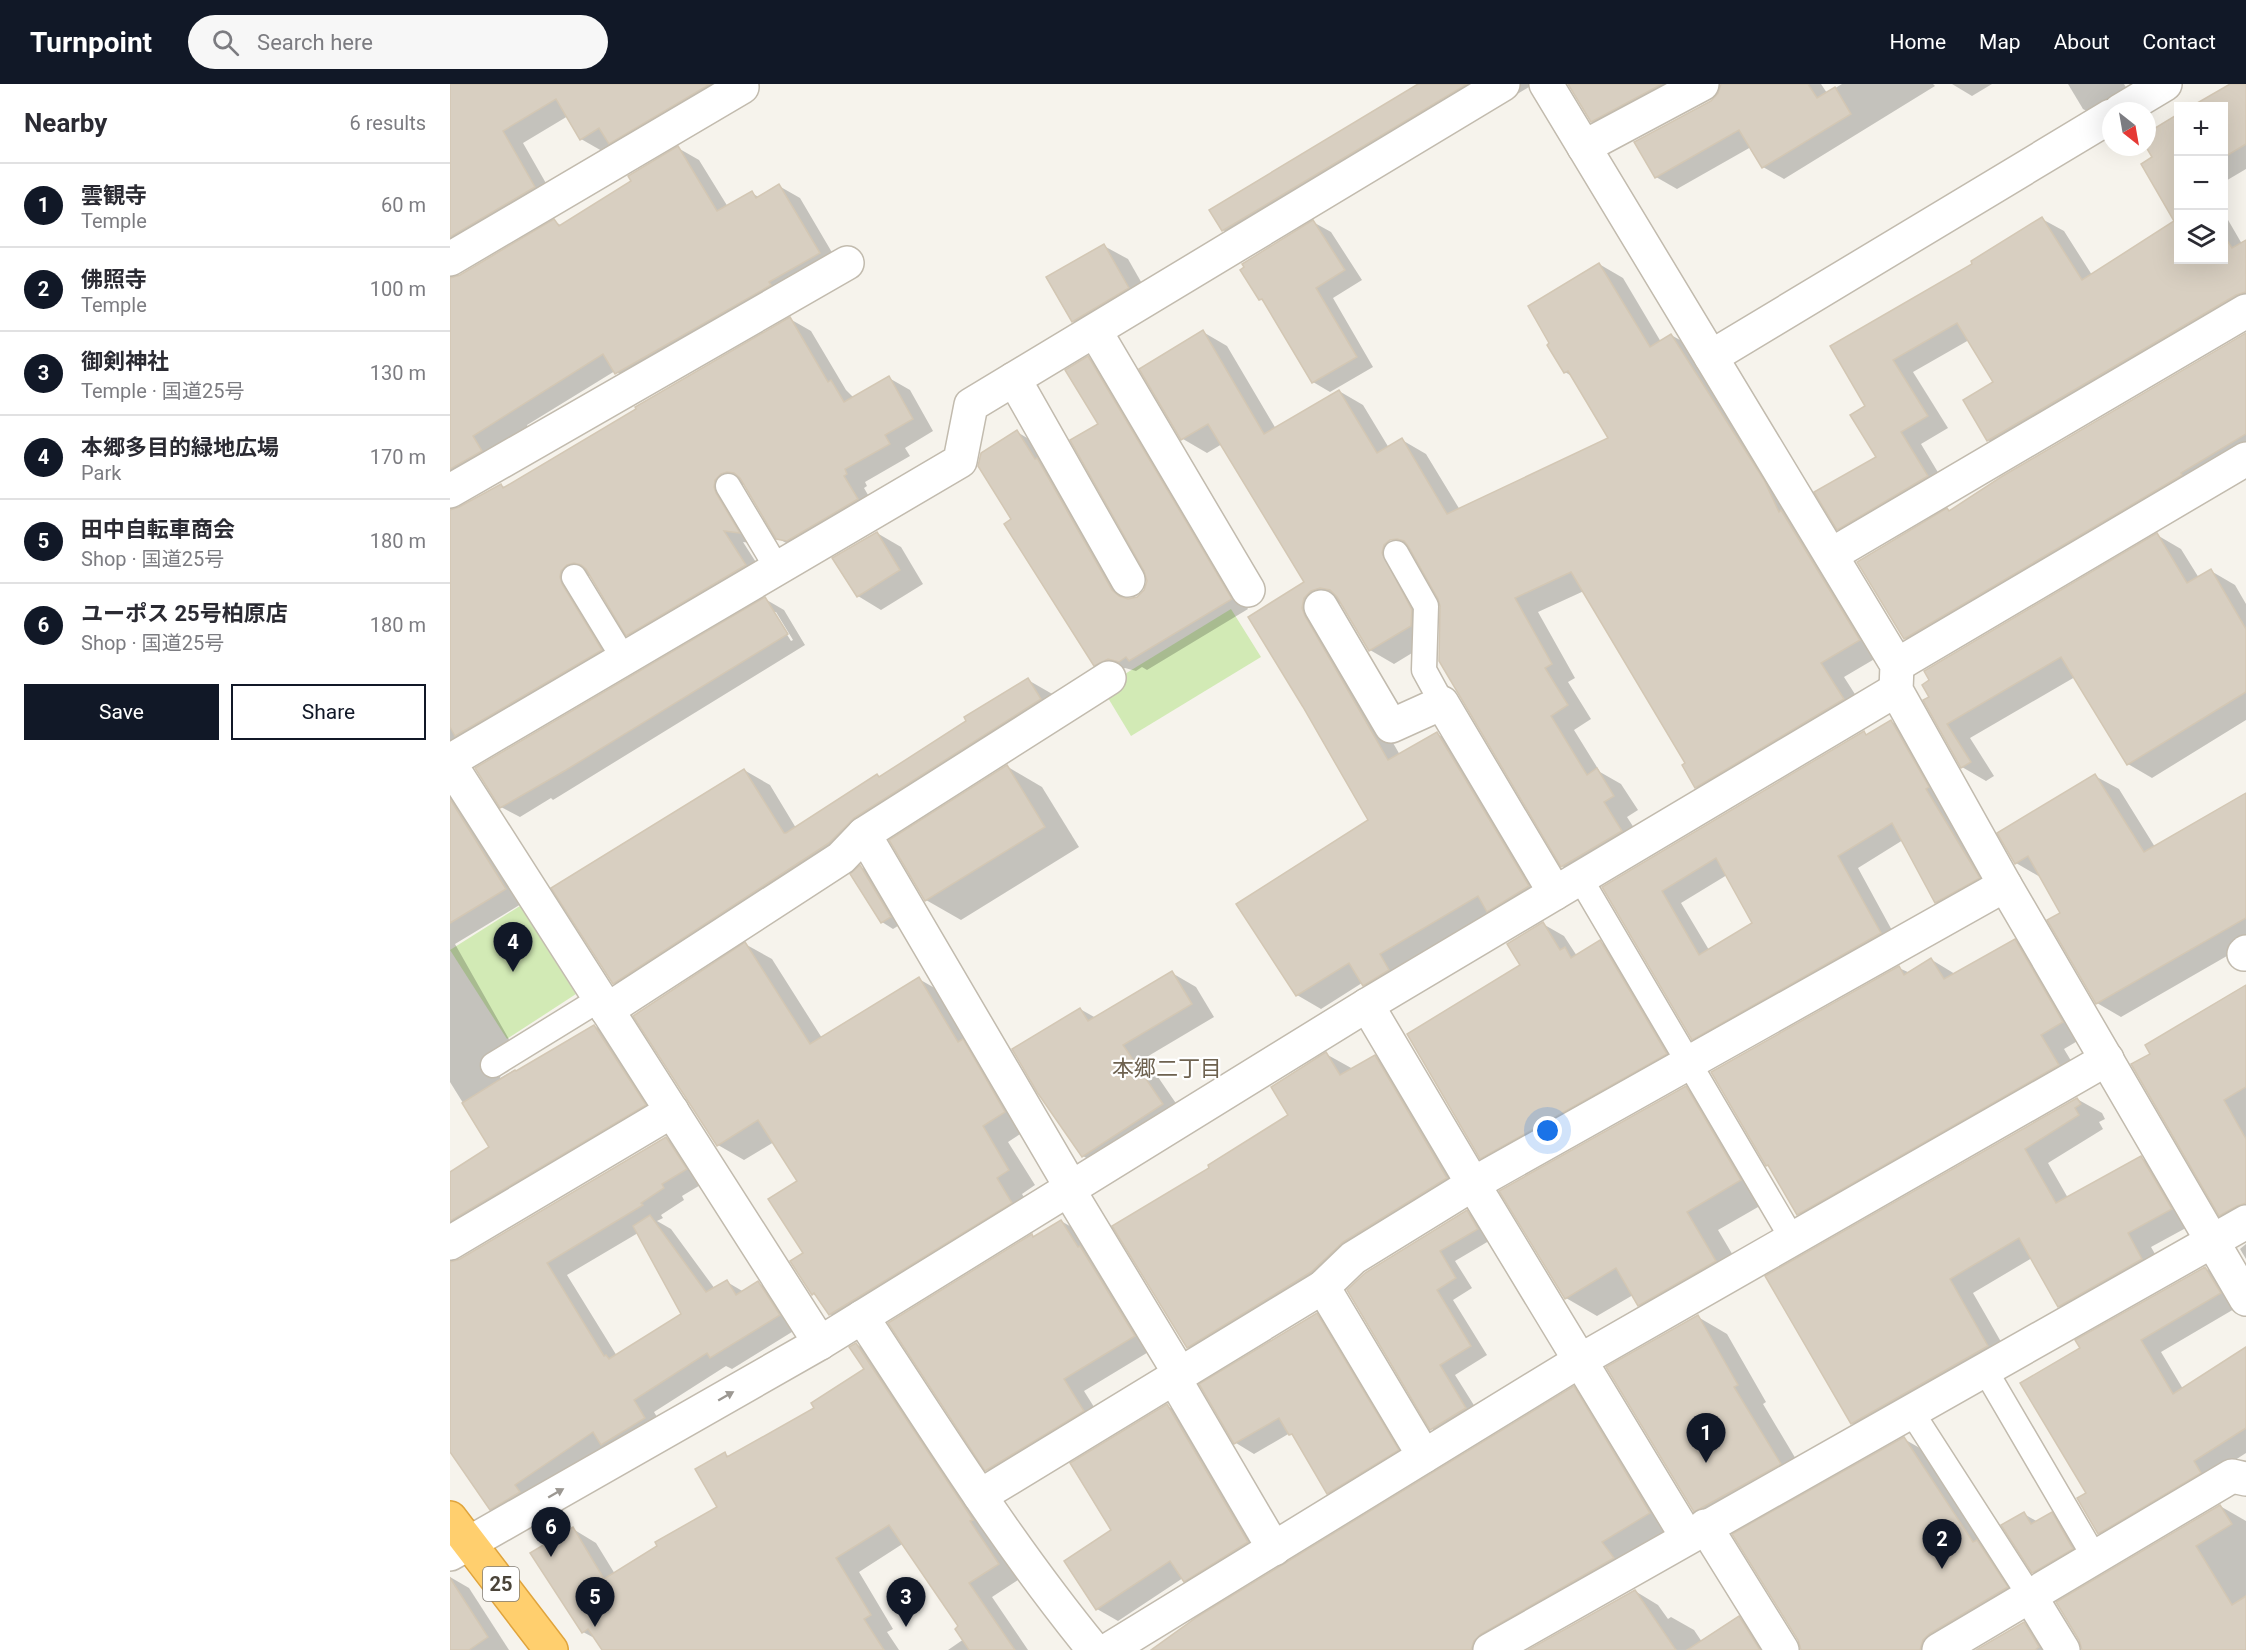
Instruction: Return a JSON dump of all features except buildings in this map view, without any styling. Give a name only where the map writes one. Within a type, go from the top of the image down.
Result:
[{"type":"highway","name":"25","points":[[456,1538],[551,1650]]},
{"type":"street","points":[[820,1343],[604,1004],[454,777],[624,659],[960,460],[971,405],[1503,84]]},
{"type":"street","points":[[1546,84],[1831,555],[2005,885],[2246,1299]]},
{"type":"street","points":[[1584,147],[1702,84]]},
{"type":"street","points":[[2135,102],[2165,84]]},
{"type":"street","points":[[450,259],[741,87]]},
{"type":"street","points":[[1711,357],[2102,121]]},
{"type":"street","points":[[450,491],[847,263]]},
{"type":"street","points":[[1831,555],[2246,311]]},
{"type":"street","points":[[1095,331],[1248,590]]},
{"type":"street","points":[[1014,379],[1128,580]]},
{"type":"street","points":[[456,1538],[820,1343],[1367,1005],[1567,885],[2246,459]]},
{"type":"street","points":[[1321,607],[1391,726],[1442,703],[1567,885]]},
{"type":"street","points":[[604,1004],[842,858],[864,834],[1109,678]]},
{"type":"street","points":[[864,834],[1070,1188],[1274,1549]]},
{"type":"street","points":[[980,1496],[1323,1287],[1353,1258],[1473,1184],[2005,885]]},
{"type":"street","points":[[1367,1005],[1581,1360],[1696,1532],[1782,1650]]},
{"type":"street","points":[[1108,1650],[1581,1360],[2107,1059]]},
{"type":"street","points":[[450,1243],[672,1112]]},
{"type":"street","points":[[1501,1647],[1696,1532],[2246,1222]]},
{"type":"street","points":[[1323,1287],[1424,1456]]},
{"type":"street","points":[[862,1317],[980,1496],[1067,1618],[1094,1650]]},
{"type":"street","points":[[1939,1650],[2232,1476],[2246,1479]]},
{"type":"street","points":[[2030,1596],[2063,1650]]},
{"type":"lane","points":[[728,486],[777,568]]},
{"type":"lane","points":[[1396,553],[1426,606],[1424,670],[1442,703]]},
{"type":"lane","points":[[574,578],[624,659]]},
{"type":"lane","points":[[1567,885],[1689,1063],[1793,1240]]},
{"type":"lane","points":[[493,1065],[604,1004]]},
{"type":"lane","points":[[1985,1370],[2095,1558]]},
{"type":"lane","points":[[1911,1411],[2030,1596]]},
{"type":"green space","points":[[1231,609],[1261,657],[1131,736],[1102,688]]},
{"type":"green space","points":[[520,906],[576,994],[507,1039],[450,950]]},
{"type":"place","name":"本郷多目的緑地広場","points":[[513,972]]},
{"type":"place","name":"雲観寺","points":[[1706,1463]]},
{"type":"place","name":"ユーポス 25号柏原店","points":[[551,1557]]},
{"type":"place","name":"佛照寺","points":[[1942,1569]]},
{"type":"place","name":"田中自転車商会","points":[[595,1627]]},
{"type":"place","name":"御剣神社","points":[[906,1627]]},
{"type":"district","name":"本郷二丁目","points":[[1167,1068]]}]
